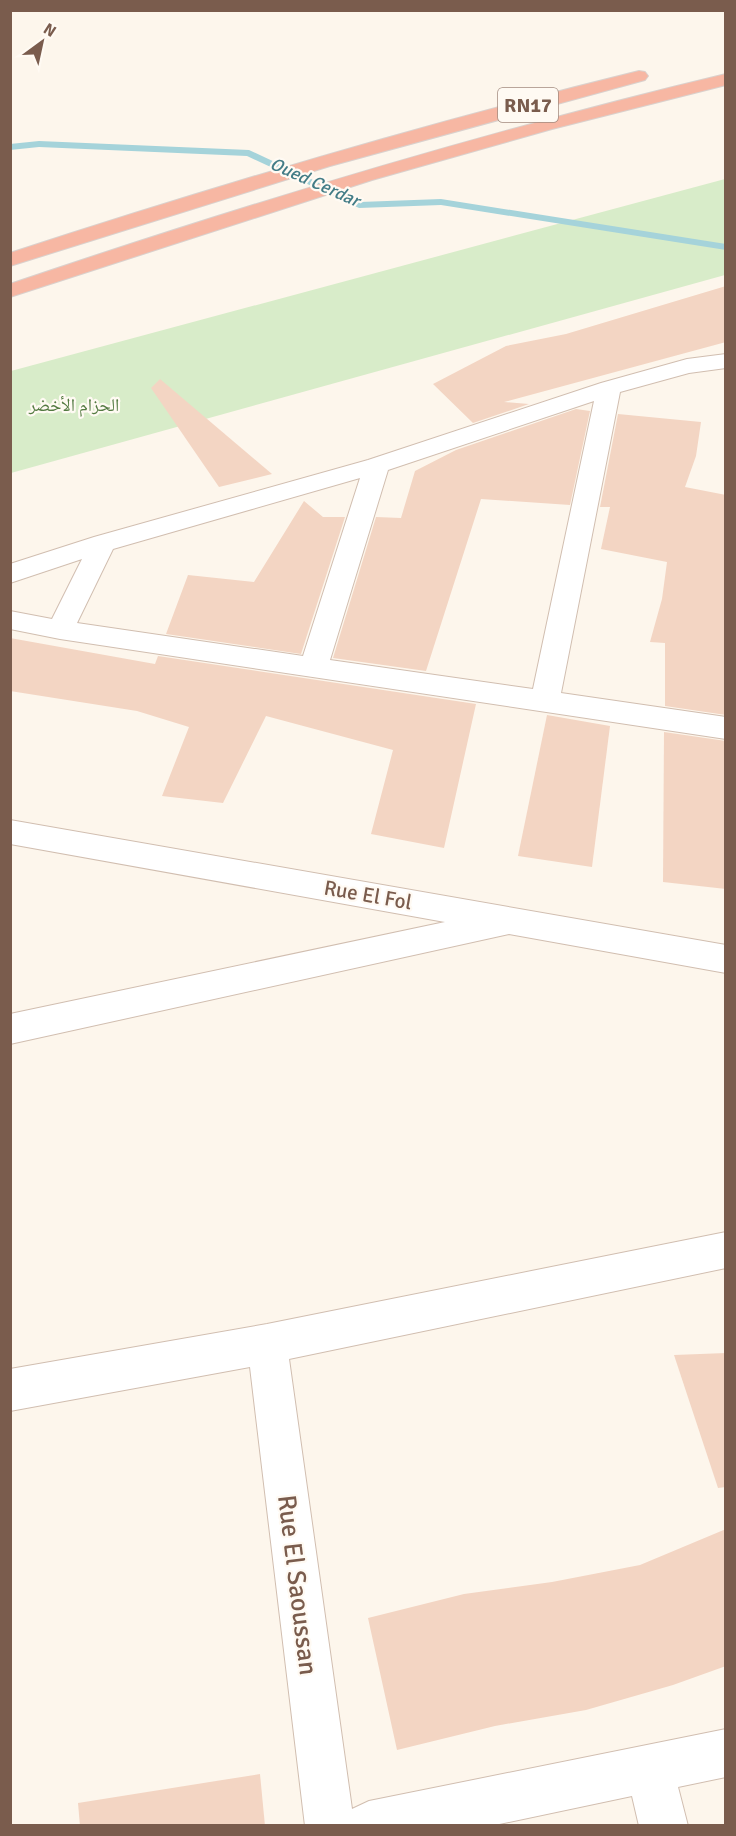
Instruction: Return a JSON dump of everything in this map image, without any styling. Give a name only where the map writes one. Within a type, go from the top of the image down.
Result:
[{"type":"highway","name":"RN17","points":[[10,260],[333,160],[518,107],[654,73]]},
{"type":"highway","name":"RN17","points":[[10,291],[292,196],[640,99],[726,79]]},
{"type":"street","points":[[10,574],[103,543],[377,465],[609,388],[687,366],[726,361]]},
{"type":"street","points":[[545,701],[609,388]]},
{"type":"street","points":[[314,666],[377,465]]},
{"type":"street","points":[[60,630],[103,543]]},
{"type":"street","points":[[10,620],[60,630],[726,728]]},
{"type":"street","name":"Rue El Fol","points":[[10,832],[726,959]]},
{"type":"street","points":[[10,1029],[516,921]]},
{"type":"street","points":[[10,1390],[267,1344],[726,1250]]},
{"type":"street","name":"Rue El Saoussan","points":[[267,1344],[330,1826]]},
{"type":"street","points":[[369,1826],[726,1753]]},
{"type":"street","points":[[649,1767],[664,1826]]},
{"type":"green space","name":"الحزام الأخضر","points":[[725,179],[725,275],[11,473],[11,371]]},
{"type":"building","points":[[726,286],[726,342],[504,402],[529,404],[473,423],[433,384],[506,346],[566,334]]},
{"type":"building","points":[[160,379],[272,474],[219,487],[151,388]]},
{"type":"building","points":[[576,409],[590,411],[570,505],[481,499],[426,671],[333,658],[376,517],[401,518],[415,471],[456,450]]},
{"type":"building","points":[[618,414],[701,422],[696,456],[685,487],[726,495],[726,715],[665,706],[665,643],[650,642],[662,599],[667,562],[601,549],[610,507],[600,507]]},
{"type":"building","points":[[304,501],[323,517],[345,517],[301,654],[166,634],[188,575],[254,582]]},
{"type":"building","points":[[10,638],[155,664],[158,656],[476,704],[444,848],[371,834],[393,750],[266,716],[223,803],[162,796],[189,727],[137,711],[10,691]]},
{"type":"building","points":[[547,715],[610,726],[592,867],[518,856]]},
{"type":"building","points":[[664,732],[726,741],[726,889],[663,882]]},
{"type":"building","points":[[726,1353],[726,1487],[718,1488],[674,1355]]},
{"type":"building","points":[[726,1529],[726,1666],[673,1685],[586,1710],[495,1726],[397,1750],[368,1618],[464,1594],[552,1582],[640,1565]]},
{"type":"building","points":[[260,1774],[265,1826],[80,1826],[78,1803]]},
{"type":"waterway","name":"Oued Cerdar","points":[[10,147],[39,144],[249,153],[359,205],[441,202],[726,247]]}]
